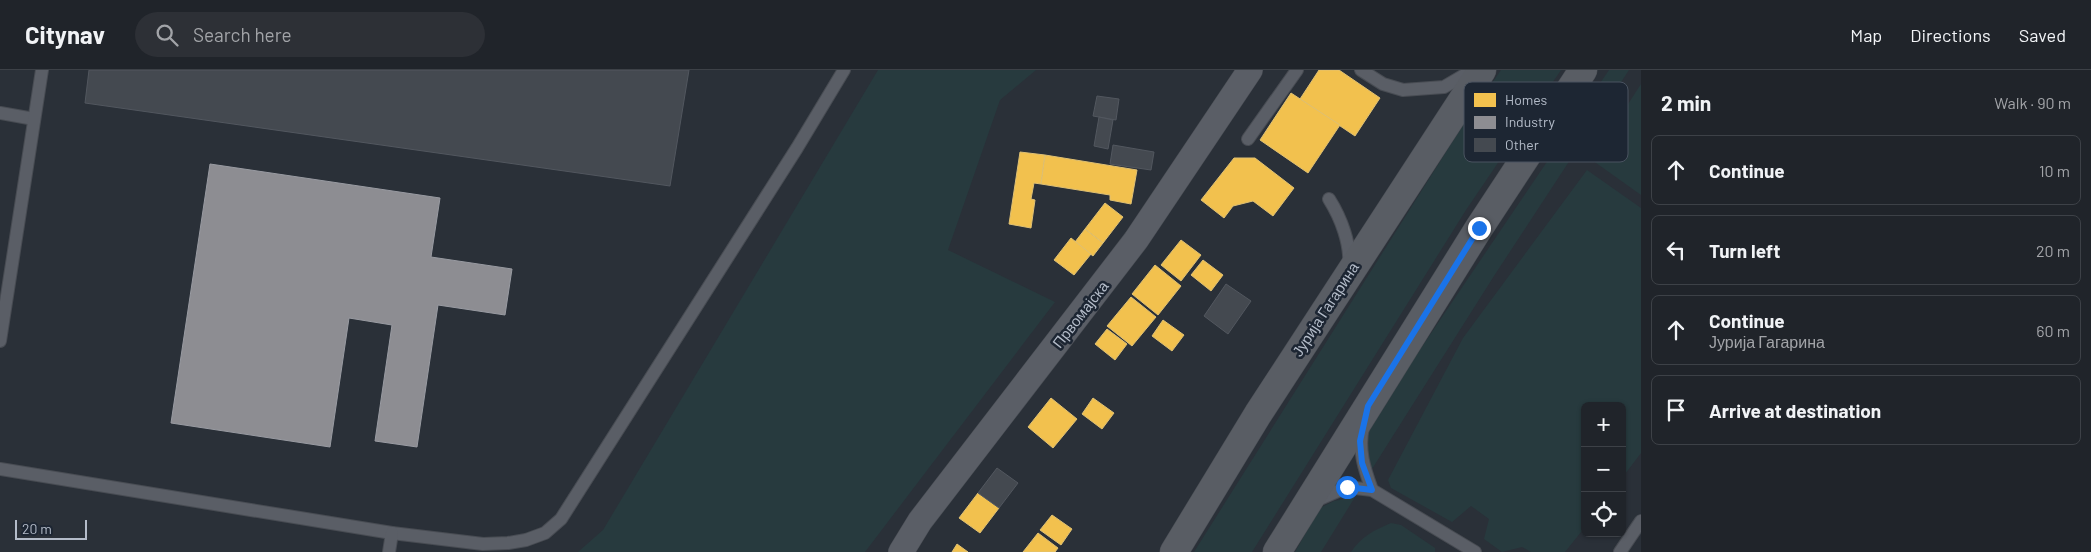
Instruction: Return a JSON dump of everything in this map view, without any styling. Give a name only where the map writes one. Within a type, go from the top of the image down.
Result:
[{"type":"main road","name":"Јурија Гагарина","points":[[1474,82],[1482,70]]},
{"type":"main road","points":[[1575,82],[1583,70]]},
{"type":"main road","name":"Јурија Гагарина","points":[[1174,552],[1258,414],[1464,97]]},
{"type":"main road","points":[[1277,552],[1522,162]]},
{"type":"street","name":"Првомајска","points":[[901,552],[920,521],[1136,240],[1250,70]]},
{"type":"lane","points":[[0,341],[42,70]]},
{"type":"lane","points":[[0,469],[392,533],[483,544],[526,540],[545,533],[561,519],[797,148],[844,70]]},
{"type":"lane","points":[[1248,139],[1297,70]]},
{"type":"lane","points":[[1361,70],[1383,84],[1403,90],[1444,87],[1473,70]]},
{"type":"lane","points":[[0,113],[34,118]]},
{"type":"lane","points":[[1328,199],[1339,215],[1345,237],[1349,262],[1348,274]]},
{"type":"lane","points":[[1368,406],[1360,441],[1362,463],[1372,490]]},
{"type":"lane","points":[[1306,504],[1347,487],[1372,490],[1468,550]]},
{"type":"lane","points":[[1620,552],[1641,521]]},
{"type":"lane","points":[[389,552],[392,533]]},
{"type":"green space","points":[[878,70],[1036,70],[1000,100],[948,250],[1055,302],[865,552],[578,552],[603,530]]},
{"type":"green space","points":[[1501,70],[1561,70],[1553,82],[1493,82]]},
{"type":"green space","points":[[1609,70],[1629,70],[1621,82],[1601,82]]},
{"type":"green space","points":[[1641,84],[1641,195],[1595,162],[1628,162],[1628,104]]},
{"type":"green space","points":[[1464,124],[1464,162],[1499,162],[1466,210],[1252,552],[1194,552]]},
{"type":"green space","points":[[1547,162],[1569,162],[1372,469],[1366,458],[1367,428]]},
{"type":"green space","points":[[1587,170],[1641,208],[1641,453],[1626,473],[1626,402],[1581,402],[1581,532],[1565,552],[1531,552],[1522,547],[1502,552],[1484,539],[1489,519],[1471,506],[1452,522],[1391,488],[1388,480],[1463,338]]},
{"type":"green space","points":[[1355,497],[1321,552],[1295,552],[1320,508],[1334,501]]},
{"type":"green space","points":[[1391,523],[1401,525],[1435,548],[1435,552],[1351,552],[1368,534]]},
{"type":"building: Homes","points":[[1319,70],[1339,70],[1380,98],[1355,136],[1300,99]]},
{"type":"building: Homes","points":[[1291,93],[1340,125],[1308,173],[1260,140]]},
{"type":"building: Homes","points":[[1020,152],[1045,155],[1041,184],[1034,183],[1031,199],[1035,200],[1031,228],[1009,224]]},
{"type":"building: Homes","points":[[1045,155],[1137,170],[1131,204],[1110,200],[1110,195],[1041,184]]},
{"type":"building: Homes","points":[[1234,158],[1255,158],[1294,188],[1273,216],[1253,201],[1233,206],[1224,218],[1201,200]]},
{"type":"building: Homes","points":[[1105,203],[1123,217],[1103,243],[1085,229]]},
{"type":"building: Homes","points":[[1085,229],[1103,243],[1093,256],[1075,242]]},
{"type":"building: Homes","points":[[1071,238],[1091,254],[1074,275],[1054,260]]},
{"type":"building: Homes","points":[[1181,240],[1201,255],[1181,281],[1161,265]]},
{"type":"building: Homes","points":[[1203,260],[1223,275],[1211,291],[1191,275]]},
{"type":"building: Homes","points":[[1155,265],[1181,286],[1158,315],[1132,294]]},
{"type":"building: Homes","points":[[1131,297],[1156,317],[1132,346],[1107,326]]},
{"type":"building: Homes","points":[[1163,320],[1184,335],[1172,351],[1152,336]]},
{"type":"building: Homes","points":[[1107,329],[1127,344],[1115,360],[1095,344]]},
{"type":"building: Homes","points":[[1051,398],[1077,419],[1053,448],[1028,427]]},
{"type":"building: Homes","points":[[1093,398],[1114,413],[1102,429],[1082,414]]},
{"type":"building: Homes","points":[[978,493],[999,508],[980,533],[959,518]]},
{"type":"building: Homes","points":[[1052,515],[1072,529],[1061,545],[1040,530]]},
{"type":"building: Homes","points":[[1038,533],[1058,548],[1055,552],[1023,552]]},
{"type":"building: Homes","points":[[957,544],[968,552],[952,552]]},
{"type":"building: Industry","points":[[210,164],[440,198],[431,257],[512,269],[505,315],[438,305],[417,447],[375,441],[392,325],[349,318],[330,447],[171,423]]},
{"type":"building: Other","points":[[89,70],[689,70],[670,186],[85,103]]},
{"type":"building: Other","points":[[1097,96],[1119,99],[1116,120],[1093,116]]},
{"type":"building: Other","points":[[1099,117],[1113,120],[1108,149],[1094,146]]},
{"type":"building: Other","points":[[1113,145],[1154,152],[1151,170],[1110,164]]},
{"type":"building: Other","points":[[1226,284],[1251,301],[1228,334],[1204,316]]},
{"type":"building: Other","points":[[997,468],[1018,483],[999,508],[978,493]]},
{"type":"route","points":[[1347,487],[1372,490],[1362,463],[1360,441],[1368,406],[1479,228]]}]
